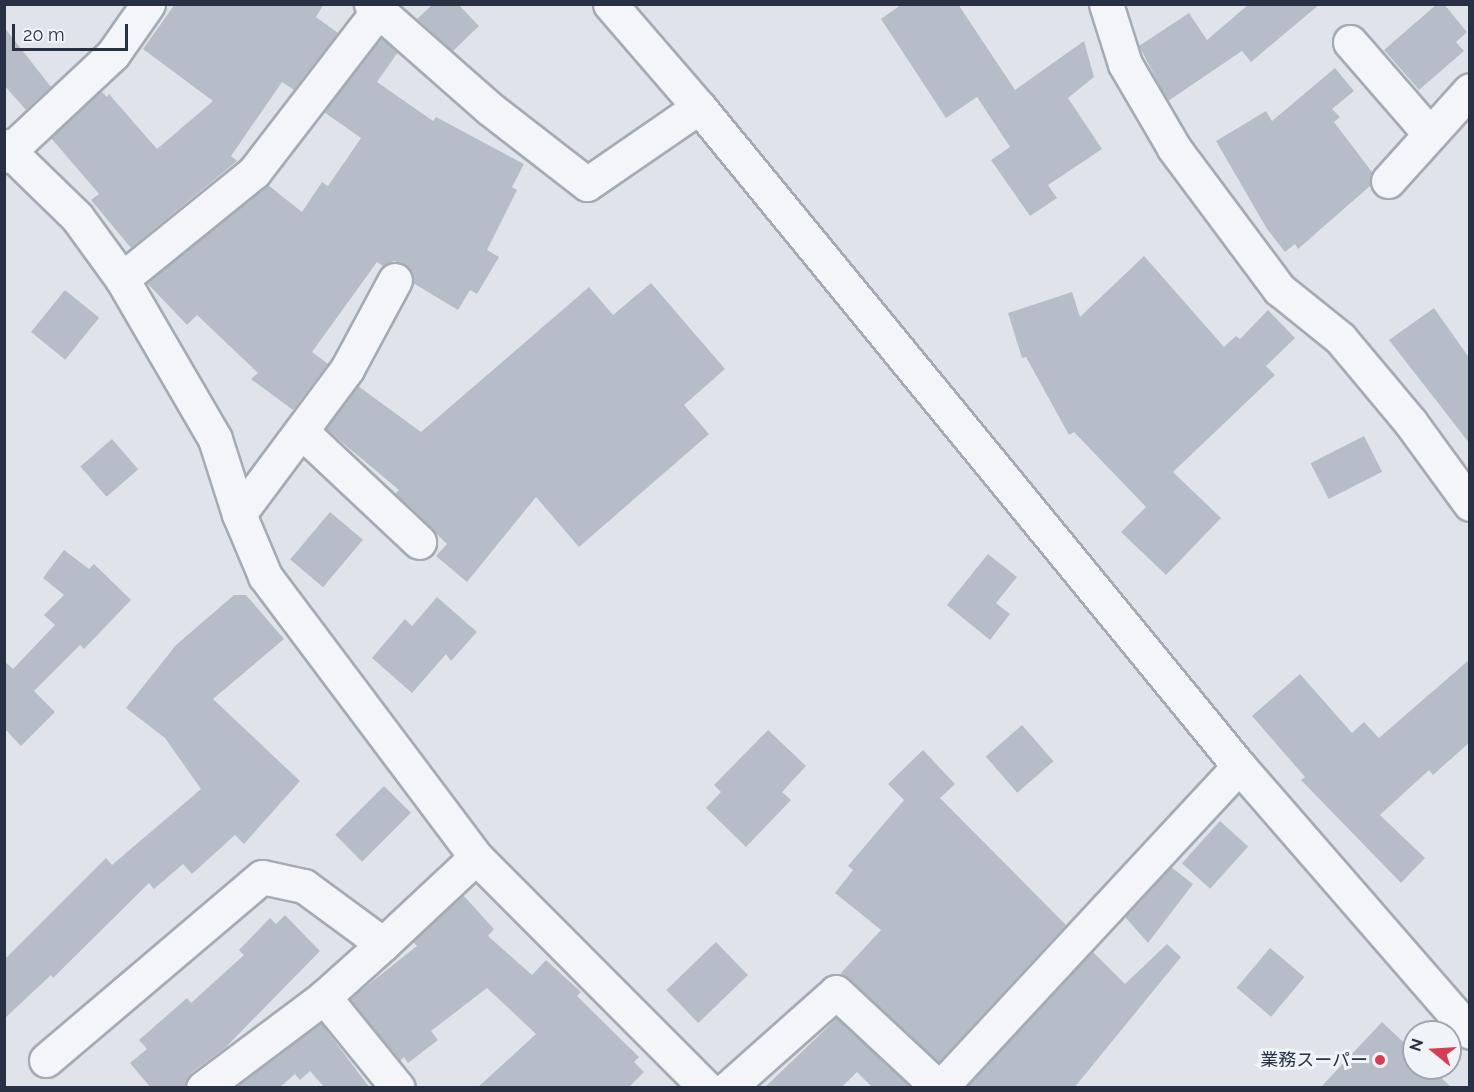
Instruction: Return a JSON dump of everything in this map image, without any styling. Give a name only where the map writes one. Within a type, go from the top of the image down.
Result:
[{"type":"street","points":[[148,4],[113,54],[6,151],[77,217],[122,279],[215,439],[239,514],[265,576],[476,857],[706,1088]]},
{"type":"street","points":[[610,4],[699,107],[1239,766],[1470,1032]]},
{"type":"street","points":[[1106,4],[1125,64],[1174,148],[1279,289],[1340,339],[1411,423],[1470,504]]},
{"type":"street","points":[[122,279],[254,171],[375,8],[489,108],[587,184],[699,107]]},
{"type":"street","points":[[1350,42],[1430,134]]},
{"type":"street","points":[[1388,181],[1470,90]]},
{"type":"street","points":[[239,514],[347,369],[395,280]]},
{"type":"street","points":[[301,431],[419,542]]},
{"type":"street","points":[[728,1088],[836,992],[939,1088],[1239,766]]},
{"type":"street","points":[[203,1088],[324,997],[476,857]]},
{"type":"street","points":[[46,1060],[262,877],[304,886],[383,944]]},
{"type":"street","points":[[324,997],[398,1088]]},
{"type":"building","points":[[175,4],[324,4],[316,17],[338,33],[294,90],[282,82],[231,156],[237,161],[131,248],[91,200],[99,194],[51,138],[101,91],[107,97],[109,94],[157,149],[213,101],[143,49]]},
{"type":"building","points":[[433,4],[458,4],[479,26],[453,51],[417,19]]},
{"type":"building","points":[[902,4],[958,4],[1015,90],[1084,41],[1094,77],[1068,98],[1102,149],[1048,185],[1057,198],[1030,216],[991,160],[1010,147],[977,97],[946,118],[881,19]]},
{"type":"building","points":[[1249,4],[1320,4],[1251,62],[1242,51],[1168,101],[1139,46],[1189,13],[1207,40]]},
{"type":"building","points":[[1437,4],[1444,4],[1467,32],[1456,42],[1464,51],[1419,90],[1384,50]]},
{"type":"building","points":[[4,27],[51,87],[26,110],[4,85]]},
{"type":"building","points":[[381,38],[398,52],[377,82],[433,121],[436,117],[524,164],[512,187],[517,190],[487,250],[499,257],[477,294],[470,290],[458,310],[413,283],[411,271],[404,264],[394,261],[383,266],[377,262],[312,352],[328,364],[293,410],[251,379],[258,373],[197,315],[187,325],[147,283],[268,185],[302,212],[322,182],[328,186],[361,138],[324,112]]},
{"type":"building","points":[[1335,68],[1354,91],[1332,109],[1340,117],[1334,122],[1372,172],[1370,186],[1298,249],[1295,244],[1285,252],[1267,229],[1216,141],[1266,111],[1272,121]]},
{"type":"building","points":[[1144,256],[1224,347],[1236,336],[1240,339],[1268,310],[1295,338],[1266,366],[1275,375],[1173,472],[1221,518],[1166,575],[1121,532],[1146,507],[1074,432],[1069,435],[1026,357],[1022,358],[1008,313],[1072,292],[1080,317]]},
{"type":"building","points":[[651,283],[725,369],[684,405],[709,434],[579,547],[536,497],[467,582],[436,556],[447,544],[395,494],[399,490],[326,429],[358,386],[421,432],[589,287],[613,315]]},
{"type":"building","points":[[65,290],[99,318],[65,360],[31,332]]},
{"type":"building","points":[[1434,308],[1470,359],[1470,444],[1389,340]]},
{"type":"building","points":[[1364,436],[1382,472],[1329,499],[1311,463]]},
{"type":"building","points":[[112,439],[138,469],[107,497],[80,467]]},
{"type":"building","points":[[330,512],[363,540],[323,587],[290,559]]},
{"type":"building","points":[[64,550],[89,569],[94,564],[131,600],[84,649],[80,645],[34,691],[55,712],[21,746],[4,728],[4,661],[13,669],[55,625],[44,615],[64,595],[43,578]]},
{"type":"building","points":[[988,554],[1017,577],[996,603],[1010,614],[990,640],[947,605]]},
{"type":"building","points":[[234,595],[246,595],[284,639],[213,699],[300,781],[244,844],[235,835],[192,874],[183,864],[154,889],[149,883],[53,978],[51,975],[4,1019],[4,960],[106,858],[112,865],[201,789],[165,738],[126,708],[176,645]]},
{"type":"building","points":[[437,597],[477,632],[451,661],[446,654],[412,693],[372,658],[405,619],[412,626]]},
{"type":"building","points":[[1470,659],[1470,742],[1433,775],[1429,770],[1380,815],[1425,858],[1401,883],[1301,780],[1305,777],[1252,716],[1300,674],[1352,733],[1364,722],[1379,738]]},
{"type":"building","points":[[1022,725],[1053,761],[1017,793],[986,756]]},
{"type":"building","points":[[768,730],[806,766],[782,792],[791,800],[746,847],[706,808],[721,792],[714,785]]},
{"type":"building","points":[[923,750],[955,784],[940,798],[1066,925],[939,1062],[841,973],[881,930],[835,893],[853,870],[848,866],[904,800],[888,784]]},
{"type":"building","points":[[384,786],[411,813],[362,862],[335,835]]},
{"type":"building","points":[[1220,821],[1248,846],[1210,889],[1182,863]]},
{"type":"building","points":[[1171,867],[1193,884],[1148,943],[1125,917]]},
{"type":"building","points":[[463,895],[494,929],[488,936],[532,975],[546,960],[581,992],[577,996],[639,1057],[634,1062],[644,1072],[628,1088],[477,1088],[536,1034],[487,988],[431,1031],[438,1040],[408,1063],[404,1057],[400,1061],[350,999],[417,946],[413,942]]},
{"type":"building","points":[[285,915],[320,951],[225,1048],[191,1073],[185,1088],[151,1088],[130,1063],[147,1049],[139,1040],[187,998],[191,1003],[244,955],[239,950],[270,918],[276,924]]},
{"type":"building","points":[[716,942],[748,975],[698,1023],[666,990]]},
{"type":"building","points":[[1167,944],[1181,957],[1074,1088],[966,1088],[1092,951],[1125,984]]},
{"type":"building","points":[[1270,948],[1304,977],[1271,1017],[1237,988]]},
{"type":"building","points":[[837,1018],[911,1088],[873,1088],[857,1072],[841,1088],[764,1088]]},
{"type":"building","name":"業務スーパー","points":[[1382,1022],[1402,1041],[1402,1080],[1444,1080],[1452,1088],[1320,1088]]},
{"type":"building","points":[[321,1023],[370,1088],[325,1088],[310,1071],[300,1080],[295,1074],[279,1088],[235,1088]]},
{"type":"place","name":"業務スーパー","points":[[1380,1060]]}]
